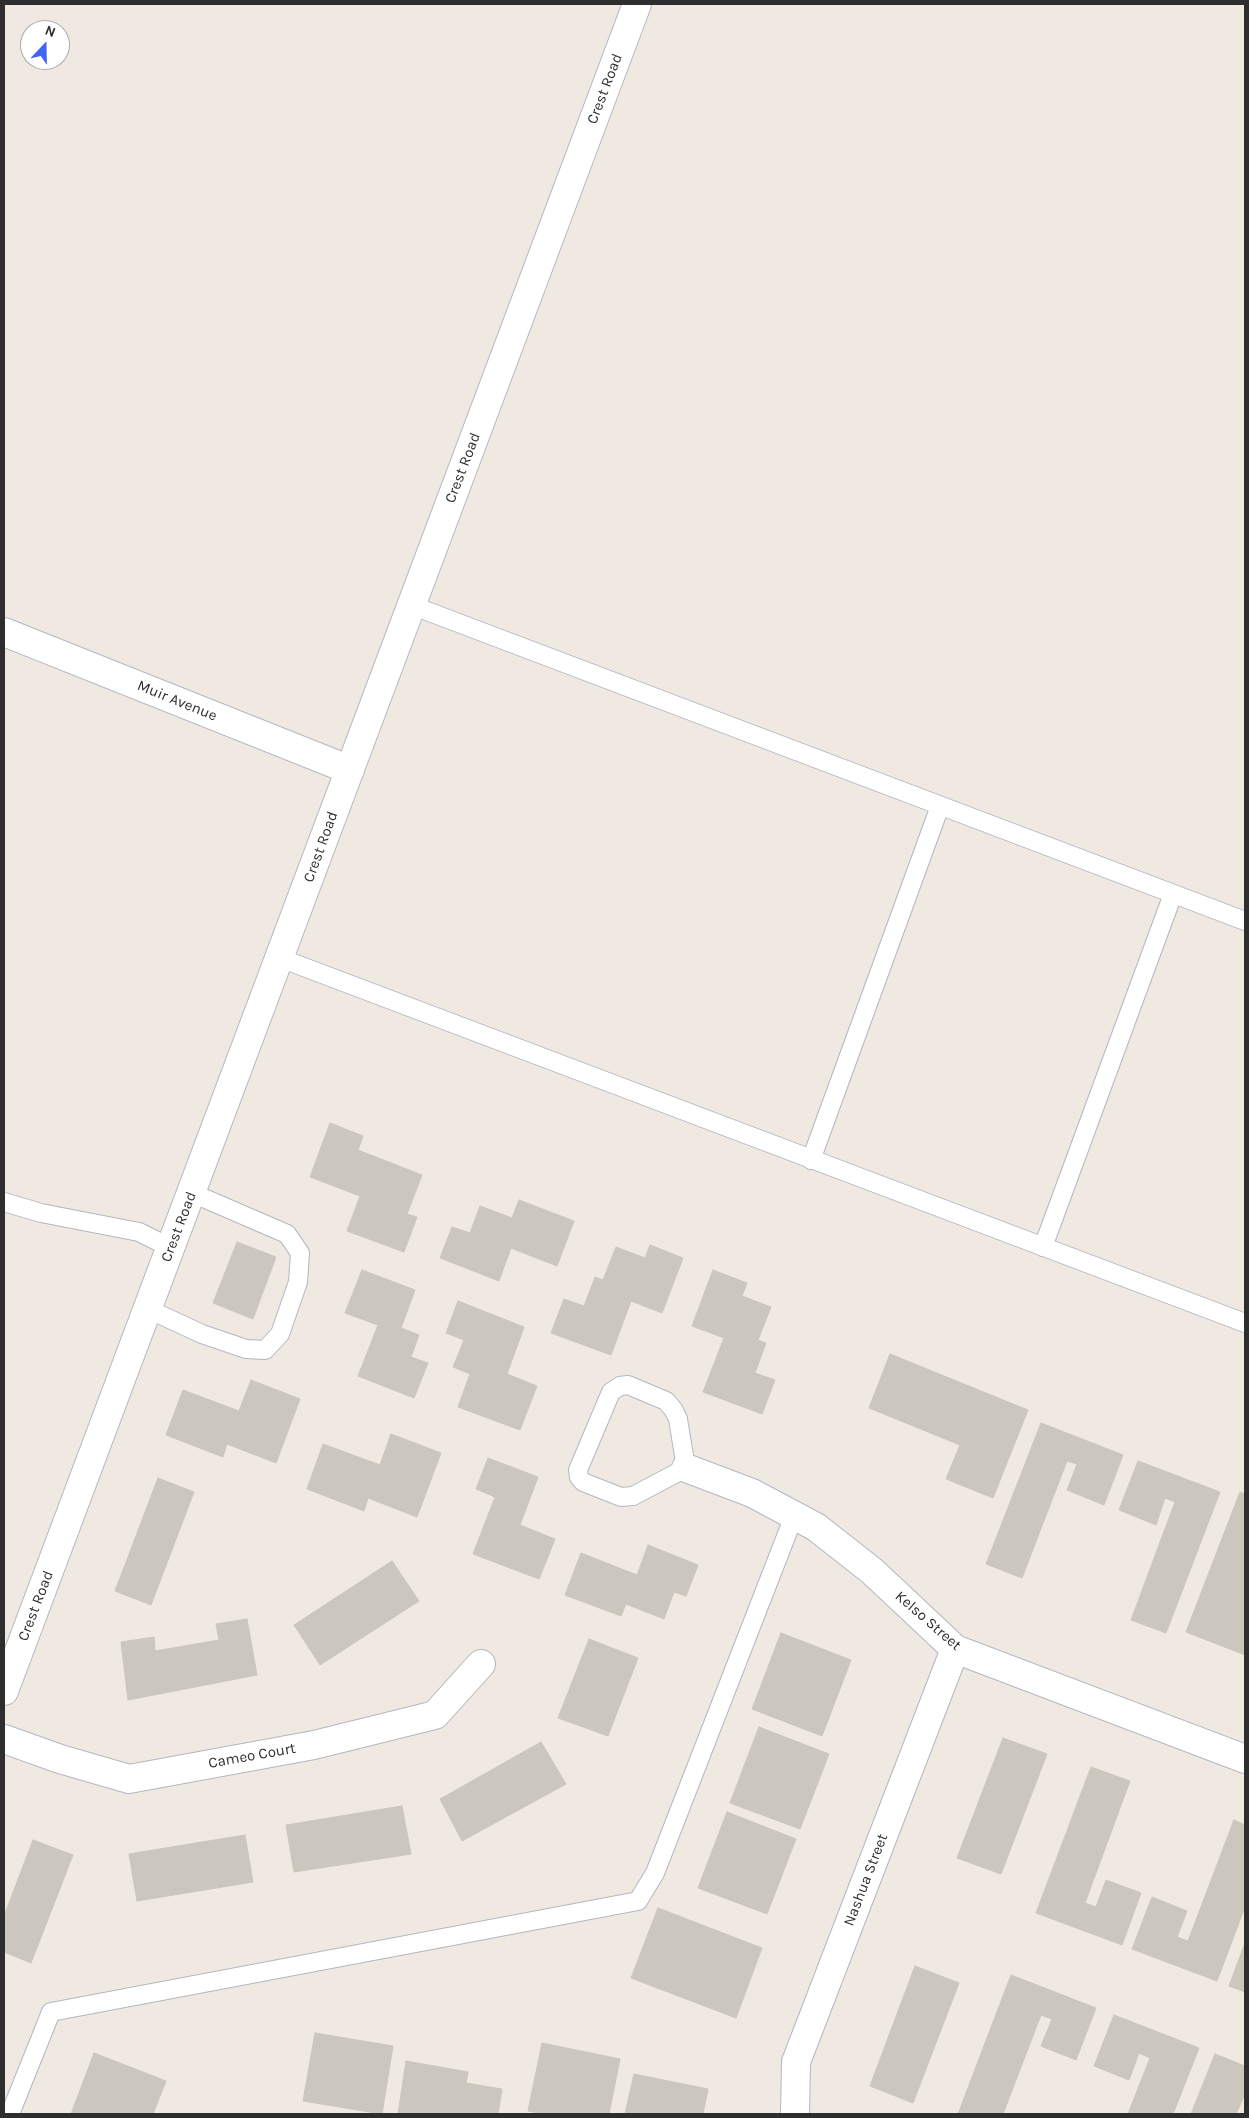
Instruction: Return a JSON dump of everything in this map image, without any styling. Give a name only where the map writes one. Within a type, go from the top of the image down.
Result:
[{"type":"street","name":"Crest Road","points":[[4,1691],[637,4]]},
{"type":"street","name":"Muir Avenue","points":[[4,632],[350,770]]},
{"type":"street","name":"Kelso Street","points":[[686,1468],[752,1493],[816,1528],[872,1572],[955,1649],[1245,1759]]},
{"type":"street","name":"Nashua Street","points":[[795,2114],[796,2062],[955,1649]]},
{"type":"street","name":"Cameo Court","points":[[4,1739],[60,1759],[129,1779],[314,1745],[435,1715],[481,1664]]},
{"type":"lane","points":[[411,605],[1245,921]]},
{"type":"lane","points":[[811,1160],[940,806]]},
{"type":"lane","points":[[1044,1247],[1173,894]]},
{"type":"lane","points":[[280,958],[1245,1324]]},
{"type":"lane","points":[[148,1310],[202,1334],[246,1349],[264,1350],[280,1334],[298,1282],[300,1253],[287,1234],[192,1193]]},
{"type":"lane","points":[[4,1202],[41,1213],[139,1232],[171,1248]]},
{"type":"lane","points":[[628,1384],[666,1401],[674,1409],[678,1419],[686,1468],[633,1496],[621,1497],[584,1482],[579,1477],[578,1470],[611,1392],[620,1386],[628,1384]]},
{"type":"lane","points":[[10,2114],[51,2012],[638,1900],[655,1873],[794,1516]]},
{"type":"building","points":[[330,1123],[363,1136],[358,1150],[422,1175],[407,1214],[417,1217],[404,1252],[347,1231],[360,1196],[310,1177]]},
{"type":"building","points":[[519,1200],[574,1221],[557,1266],[511,1248],[499,1281],[440,1258],[452,1227],[470,1233],[480,1206],[512,1218]]},
{"type":"building","points":[[237,1242],[276,1257],[253,1319],[213,1303]]},
{"type":"building","points":[[650,1245],[683,1258],[662,1313],[631,1301],[611,1355],[551,1333],[564,1299],[584,1306],[595,1277],[603,1280],[616,1247],[645,1258]]},
{"type":"building","points":[[362,1270],[415,1290],[401,1328],[419,1335],[411,1357],[428,1363],[414,1398],[358,1376],[378,1325],[345,1313]]},
{"type":"building","points":[[713,1270],[747,1283],[742,1296],[771,1307],[758,1340],[766,1343],[755,1373],[775,1380],[762,1414],[703,1392],[724,1338],[692,1326]]},
{"type":"building","points":[[458,1301],[524,1327],[507,1374],[537,1386],[520,1430],[458,1407],[470,1374],[453,1367],[464,1340],[446,1333]]},
{"type":"building","points":[[890,1354],[1028,1410],[993,1498],[946,1479],[960,1445],[869,1408]]},
{"type":"building","points":[[251,1380],[300,1399],[276,1463],[227,1444],[223,1457],[166,1435],[183,1390],[239,1411]]},
{"type":"building","points":[[1041,1423],[1123,1455],[1104,1505],[1067,1490],[1077,1464],[1067,1461],[1022,1578],[986,1564]]},
{"type":"building","points":[[391,1434],[441,1453],[417,1517],[368,1498],[364,1511],[307,1489],[323,1444],[380,1465]]},
{"type":"building","points":[[488,1458],[538,1477],[520,1525],[555,1539],[539,1579],[473,1554],[495,1497],[476,1489]]},
{"type":"building","points":[[1138,1461],[1220,1492],[1166,1633],[1131,1620],[1175,1502],[1165,1498],[1156,1525],[1119,1510]]},
{"type":"building","points":[[158,1478],[194,1492],[151,1605],[115,1591]]},
{"type":"building","points":[[1240,1492],[1245,1494],[1245,1655],[1186,1632]]},
{"type":"building","points":[[648,1545],[698,1565],[686,1596],[674,1592],[664,1619],[626,1604],[621,1616],[565,1595],[581,1553],[637,1575]]},
{"type":"building","points":[[392,1561],[419,1601],[320,1665],[294,1625]]},
{"type":"building","points":[[247,1619],[257,1675],[128,1700],[121,1642],[154,1637],[155,1651],[219,1640],[216,1624]]},
{"type":"building","points":[[781,1633],[851,1660],[822,1736],[752,1709]]},
{"type":"building","points":[[589,1639],[638,1658],[608,1736],[558,1718]]},
{"type":"building","points":[[759,1727],[829,1754],[800,1829],[730,1803]]},
{"type":"building","points":[[1003,1738],[1047,1754],[1001,1874],[957,1858]]},
{"type":"building","points":[[541,1742],[566,1784],[462,1841],[440,1799]]},
{"type":"building","points":[[1091,1767],[1130,1781],[1085,1903],[1096,1907],[1106,1880],[1141,1893],[1122,1945],[1036,1913]]},
{"type":"building","points":[[402,1806],[411,1854],[294,1872],[286,1825]]},
{"type":"building","points":[[727,1812],[796,1839],[767,1914],[698,1888]]},
{"type":"building","points":[[1234,1820],[1245,1825],[1245,1907],[1217,1981],[1132,1949],[1152,1897],[1187,1911],[1177,1937],[1188,1941]]},
{"type":"building","points":[[245,1835],[253,1882],[137,1901],[129,1854]]},
{"type":"building","points":[[33,1840],[73,1855],[31,1963],[4,1952],[4,1916]]},
{"type":"building","points":[[658,1908],[762,1948],[736,2018],[631,1978]]},
{"type":"building","points":[[1245,1943],[1245,1992],[1229,1986]]},
{"type":"building","points":[[915,1966],[959,1983],[913,2103],[870,2086]]},
{"type":"building","points":[[1011,1975],[1096,2008],[1076,2060],[1041,2046],[1052,2019],[1041,2015],[1003,2114],[958,2114]]},
{"type":"building","points":[[1114,2015],[1199,2048],[1173,2114],[1128,2114],[1150,2058],[1139,2053],[1129,2080],[1094,2066]]},
{"type":"building","points":[[315,2033],[393,2046],[382,2114],[303,2101]]},
{"type":"building","points":[[542,2043],[620,2059],[609,2114],[545,2114],[528,2111]]},
{"type":"building","points":[[94,2053],[166,2081],[153,2114],[71,2114]]},
{"type":"building","points":[[1215,2054],[1245,2066],[1245,2094],[1236,2114],[1191,2114]]},
{"type":"building","points":[[406,2061],[468,2072],[466,2083],[502,2089],[498,2114],[398,2114]]},
{"type":"building","points":[[634,2074],[708,2089],[703,2114],[625,2114]]}]
